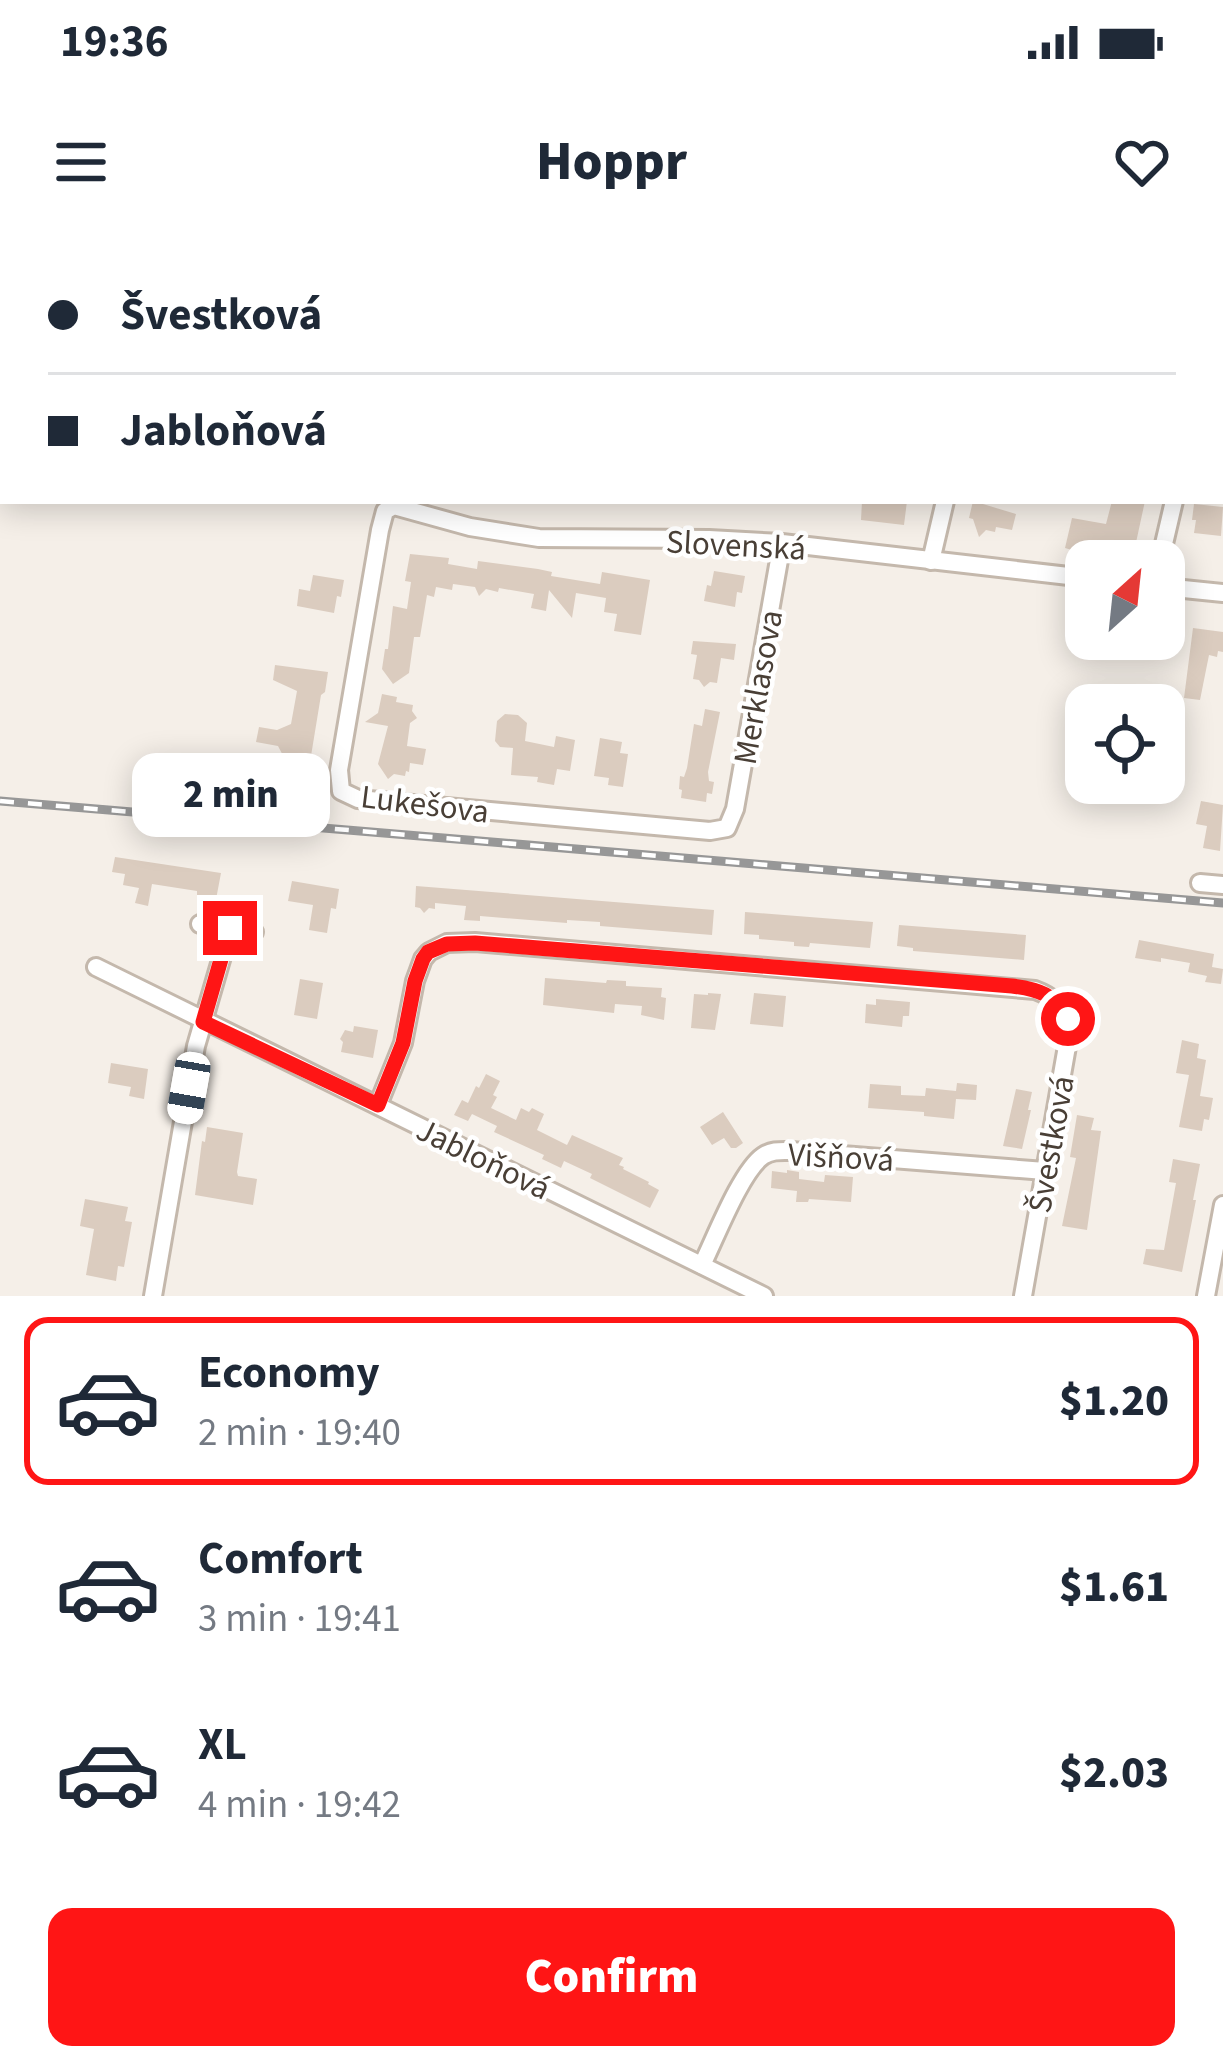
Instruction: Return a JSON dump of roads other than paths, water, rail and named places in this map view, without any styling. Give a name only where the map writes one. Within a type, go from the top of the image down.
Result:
[{"type":"street","points":[[931,561],[944,504]]},
{"type":"street","points":[[1165,540],[1173,504]]},
{"type":"street","name":"Slovenská","points":[[389,508],[401,506],[470,527],[539,538],[782,543],[1065,576]]},
{"type":"street","name":"Lukešova","points":[[389,508],[380,530],[339,770],[341,791],[358,799],[710,831],[727,828]]},
{"type":"street","name":"Merklasova","points":[[727,828],[735,809],[782,543]]},
{"type":"street","points":[[1185,589],[1223,593]]},
{"type":"street","points":[[1200,883],[1223,884]]},
{"type":"street","points":[[200,924],[254,932]]},
{"type":"street","points":[[153,1296],[196,1046],[230,928]]},
{"type":"street","name":"Švestková","points":[[378,1105],[403,1043],[418,969],[428,952],[447,944],[1035,990],[1053,998],[1069,1026],[1024,1296]]},
{"type":"street","name":"Jabloňová","points":[[96,968],[764,1296]]},
{"type":"street","name":"Višňová","points":[[702,1265],[747,1174],[773,1151],[1046,1171]]},
{"type":"street","points":[[1207,1296],[1223,1204]]},
{"type":"railway","points":[[0,801],[1223,903]]}]
